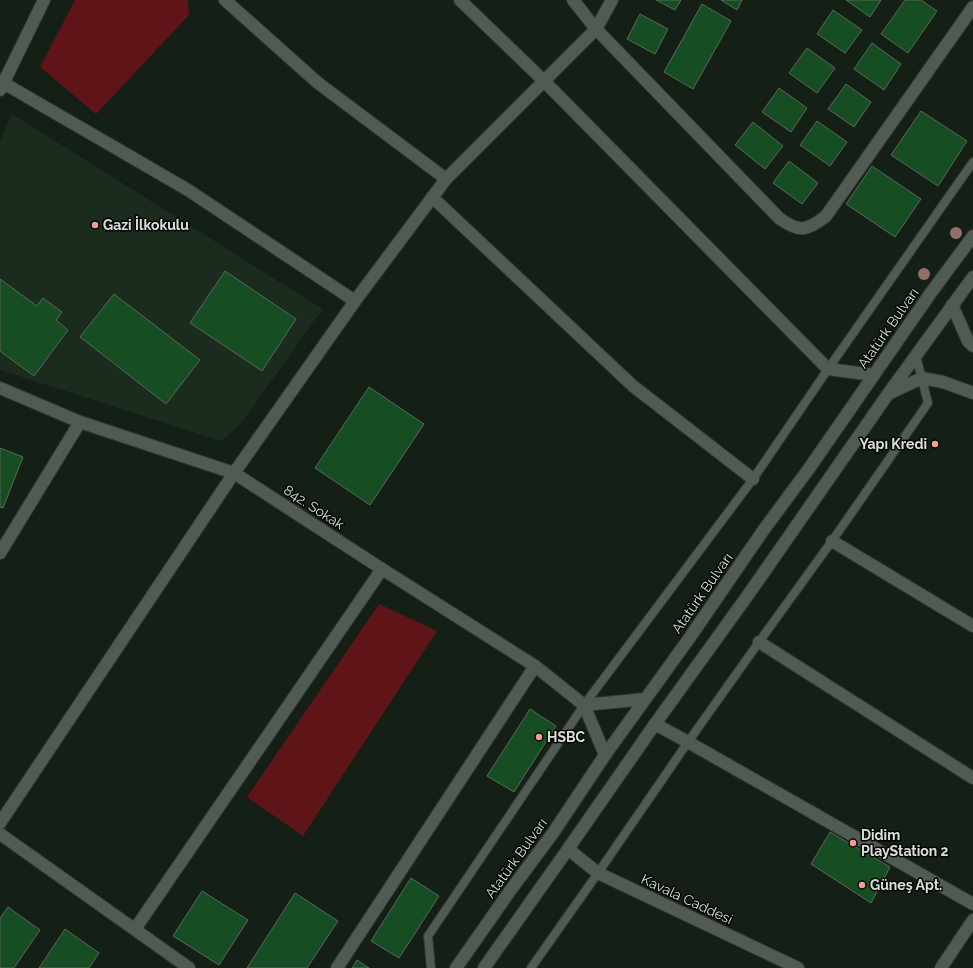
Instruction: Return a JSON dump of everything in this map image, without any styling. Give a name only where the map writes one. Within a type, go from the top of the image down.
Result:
[{"type":"street","points":[[44,0],[1,84],[188,190],[355,301]]},
{"type":"street","points":[[225,0],[318,84],[446,179]]},
{"type":"street","points":[[460,0],[544,81],[828,369],[874,375]]},
{"type":"street","points":[[573,0],[596,29],[779,218],[798,228],[806,228],[814,225],[826,216],[973,7]]},
{"type":"street","points":[[0,824],[234,473],[355,301],[432,197],[446,179],[596,29],[612,0]]},
{"type":"street","points":[[432,197],[633,386],[753,479]]},
{"type":"street","name":"Atatürk Bulvarı","points":[[456,968],[553,833],[605,755],[808,470],[930,294],[973,236]]},
{"type":"street","points":[[484,968],[655,724],[748,595],[888,394],[973,277]]},
{"type":"street","points":[[952,305],[968,341],[973,346]]},
{"type":"street","points":[[888,394],[922,378],[943,382],[973,393]]},
{"type":"street","name":"842. Sokak","points":[[0,388],[80,422],[234,473],[535,666],[584,705]]},
{"type":"street","points":[[0,553],[80,422]]},
{"type":"street","points":[[832,541],[973,626]]},
{"type":"street","points":[[135,929],[382,569]]},
{"type":"street","points":[[759,642],[973,778]]},
{"type":"street","points":[[337,968],[535,666]]},
{"type":"street","points":[[605,755],[584,705],[645,699]]},
{"type":"street","points":[[655,724],[973,904]]},
{"type":"street","points":[[0,834],[189,968]]},
{"type":"street","name":"Kavala Caddesi","points":[[568,849],[598,873],[798,968]]},
{"type":"street","points":[[941,968],[973,920]]},
{"type":"lane","points":[[431,968],[428,936],[584,705],[753,479],[973,162]]},
{"type":"lane","points":[[531,968],[688,742],[832,541],[928,403],[916,356]]},
{"type":"shaded area","points":[[75,0],[188,0],[189,15],[96,114],[40,67]]},
{"type":"shaded area","name":"Gazi İlkokulu","points":[[12,114],[323,309],[239,426],[221,441],[0,370],[0,141]]},
{"type":"shaded area","points":[[379,604],[437,631],[303,836],[247,797]]},
{"type":"building","points":[[656,0],[681,0],[675,10]]},
{"type":"building","points":[[721,0],[742,0],[737,10]]},
{"type":"building","points":[[846,0],[881,0],[870,17]]},
{"type":"building","points":[[905,0],[921,0],[937,11],[908,53],[881,34]]},
{"type":"building","points":[[702,4],[731,21],[693,89],[664,72]]},
{"type":"building","points":[[833,10],[862,30],[845,53],[817,34]]},
{"type":"building","points":[[640,14],[668,29],[655,54],[627,39]]},
{"type":"building","points":[[872,43],[901,64],[884,90],[854,69]]},
{"type":"building","points":[[807,48],[835,68],[817,93],[789,73]]},
{"type":"building","points":[[846,84],[871,102],[854,127],[828,109]]},
{"type":"building","points":[[779,88],[807,108],[791,132],[762,112]]},
{"type":"building","points":[[921,111],[967,141],[938,186],[891,155]]},
{"type":"building","points":[[817,121],[847,142],[830,166],[800,145]]},
{"type":"building","points":[[753,122],[783,146],[765,169],[735,145]]},
{"type":"building","points":[[789,161],[818,183],[802,204],[773,183]]},
{"type":"building","points":[[872,166],[921,199],[895,237],[846,204]]},
{"type":"building","points":[[225,271],[296,319],[262,371],[190,323]]},
{"type":"building","points":[[0,279],[37,306],[43,298],[62,312],[56,320],[68,330],[34,376],[0,351]]},
{"type":"building","points":[[114,294],[200,360],[166,404],[80,337]]},
{"type":"building","points":[[369,387],[424,424],[370,505],[315,468]]},
{"type":"building","points":[[0,448],[23,457],[3,508],[0,507]]},
{"type":"building","points":[[530,709],[556,726],[514,792],[487,776]]},
{"type":"building","name":"Güneş Apt.","points":[[830,832],[890,867],[871,903],[811,864]]},
{"type":"building","points":[[411,878],[439,896],[399,958],[371,941]]},
{"type":"building","points":[[202,891],[248,920],[219,965],[173,936]]},
{"type":"building","points":[[295,893],[338,921],[307,968],[247,968]]},
{"type":"building","points":[[8,907],[40,930],[14,968],[0,968],[0,918]]},
{"type":"building","points":[[65,929],[99,953],[89,968],[39,968]]},
{"type":"building","points":[[357,960],[369,968],[352,968]]},
{"type":"place","name":"Gazi İlkokulu","points":[[95,225]]},
{"type":"place","name":"Yapı Kredi","points":[[935,444]]},
{"type":"place","name":"HSBC","points":[[539,737]]},
{"type":"place","name":"Didim PlayStation 2","points":[[853,843]]},
{"type":"place","name":"Güneş Apt.","points":[[862,885]]}]
